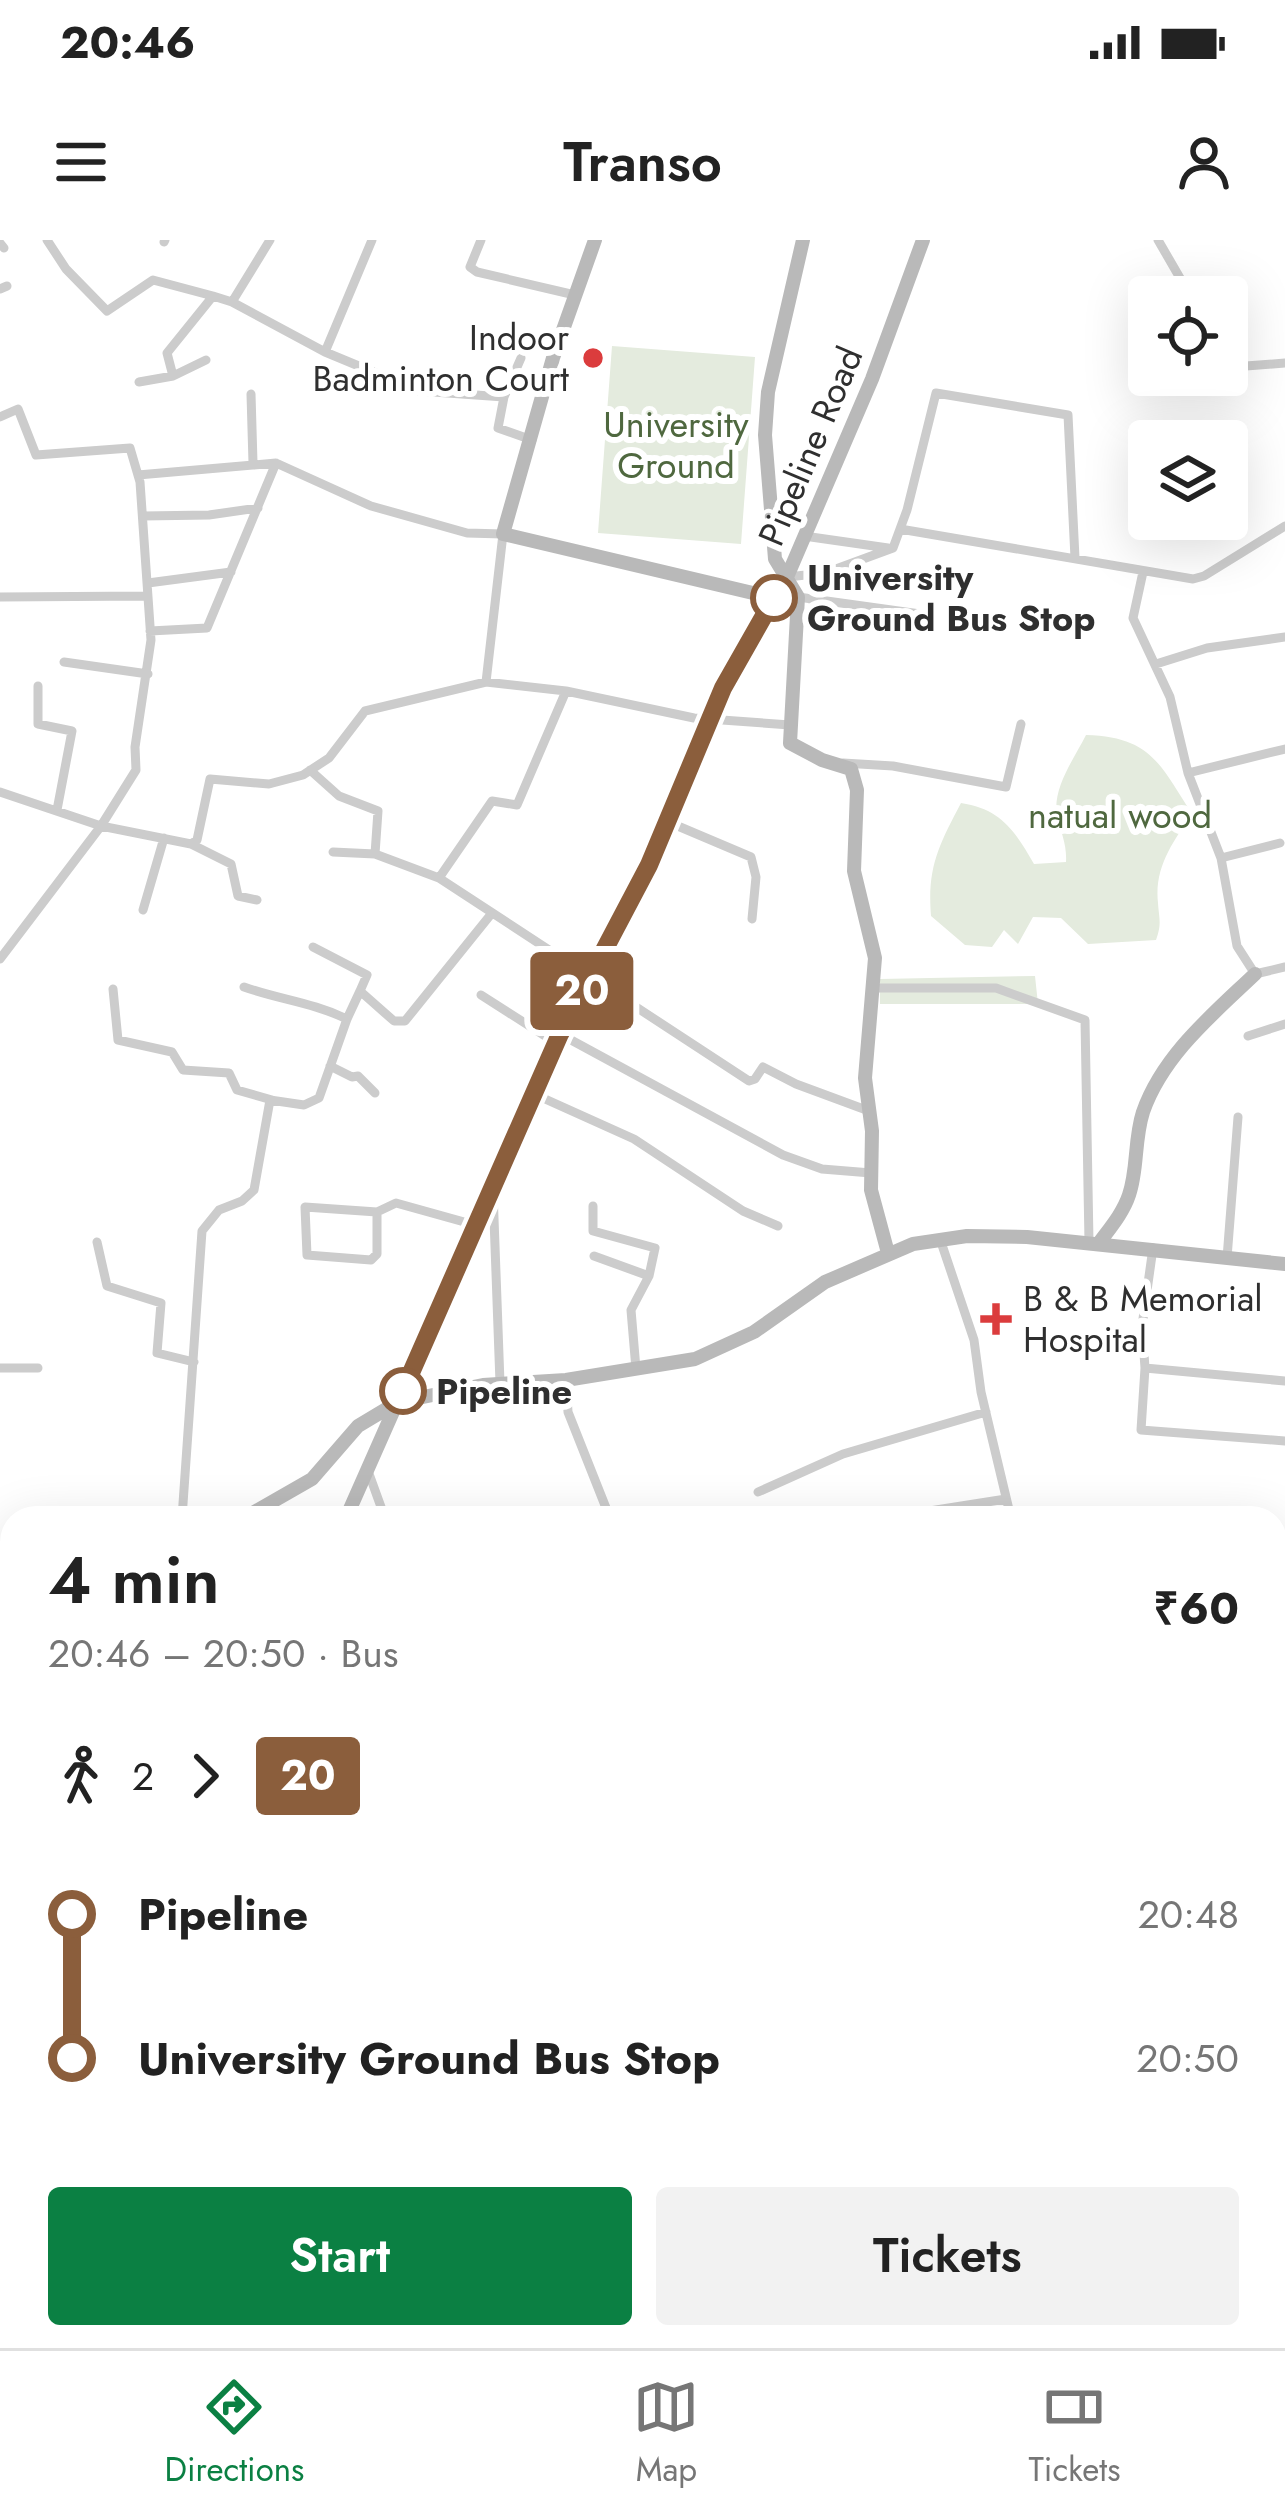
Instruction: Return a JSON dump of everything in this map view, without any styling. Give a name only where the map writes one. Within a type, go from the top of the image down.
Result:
[{"type":"street","points":[[47,240],[66,269],[106,311],[153,280],[232,302],[325,352],[419,391],[504,398]]},
{"type":"street","points":[[232,302],[270,240]]},
{"type":"street","points":[[325,352],[372,240]]},
{"type":"street","points":[[481,240],[470,267],[477,272],[575,295]]},
{"type":"street","points":[[486,682],[502,535],[553,358],[595,240]]},
{"type":"street","points":[[803,240],[768,392],[765,435],[776,559],[804,598],[920,614]]},
{"type":"street","name":"Pipeline Road","points":[[352,1506],[558,1038],[649,865],[723,688],[787,577],[872,379],[923,240]]},
{"type":"street","points":[[1158,240],[1179,276]]},
{"type":"street","points":[[173,376],[167,353],[213,296]]},
{"type":"street","points":[[521,358],[504,398],[498,428],[532,440]]},
{"type":"street","points":[[139,382],[173,376],[206,360]]},
{"type":"street","points":[[1248,366],[1285,363]]},
{"type":"street","points":[[888,1252],[871,1190],[865,1078],[875,958],[854,871],[857,790],[851,769],[790,743],[804,598],[851,566],[893,548],[936,393],[1068,416],[1075,558]]},
{"type":"street","points":[[251,394],[253,463]]},
{"type":"street","points":[[0,417],[18,409],[35,454],[130,448],[143,516],[150,631],[136,770],[0,959]]},
{"type":"street","points":[[150,631],[207,628],[276,463]]},
{"type":"street","points":[[138,475],[276,463],[371,506],[467,533],[502,535],[774,598]]},
{"type":"street","points":[[143,516],[258,508]]},
{"type":"street","points":[[900,529],[1193,579],[1204,577],[1285,526]]},
{"type":"street","points":[[804,536],[893,548]]},
{"type":"street","points":[[787,577],[851,566]]},
{"type":"street","points":[[148,583],[231,572]]},
{"type":"street","points":[[1143,572],[1133,619],[1171,697],[1189,772],[1221,858],[1237,946],[1255,974]]},
{"type":"street","points":[[0,597],[148,596]]},
{"type":"street","points":[[1156,664],[1228,644],[1285,637]]},
{"type":"street","points":[[64,662],[148,674]]},
{"type":"street","points":[[191,844],[197,840],[210,779],[269,784],[310,770],[329,758],[365,711],[486,682],[566,691],[710,720],[790,725]]},
{"type":"street","points":[[38,686],[38,724],[72,731],[57,810]]},
{"type":"street","points":[[439,878],[492,801],[517,806],[566,691]]},
{"type":"street","points":[[826,761],[893,766],[1006,787],[1021,724]]},
{"type":"street","points":[[1189,772],[1285,749]]},
{"type":"street","points":[[310,770],[339,796],[378,812],[375,854]]},
{"type":"street","points":[[0,792],[100,826],[191,844],[231,864],[238,896],[256,901]]},
{"type":"street","points":[[666,821],[751,857],[756,878],[752,919]]},
{"type":"street","points":[[143,910],[164,838]]},
{"type":"street","points":[[1221,858],[1280,843]]},
{"type":"street","points":[[333,852],[375,854],[439,878],[748,1081],[763,1066],[771,1068],[796,1084],[869,1112]]},
{"type":"street","points":[[360,991],[394,1022],[406,1021],[492,913]]},
{"type":"street","points":[[113,989],[118,1040],[172,1052],[183,1070],[230,1073],[237,1090],[272,1100],[316,1102],[367,975],[313,947]]},
{"type":"street","points":[[1094,1243],[1130,1194],[1134,1148],[1144,1111],[1165,1072],[1192,1034],[1255,974],[1285,967]]},
{"type":"street","points":[[244,987],[295,1003],[312,1003],[347,1019]]},
{"type":"street","points":[[873,988],[996,988],[1085,1020],[1094,1243]]},
{"type":"street","points":[[481,994],[783,1155],[822,1169],[872,1173]]},
{"type":"street","points":[[1248,1036],[1285,1024]]},
{"type":"street","points":[[331,1066],[358,1076],[375,1093]]},
{"type":"street","points":[[534,1094],[634,1139],[743,1210],[778,1226]]},
{"type":"street","points":[[183,1506],[202,1231],[219,1210],[254,1190],[272,1100]]},
{"type":"street","points":[[1227,1258],[1238,1118]]},
{"type":"street","points":[[493,1186],[500,1383]]},
{"type":"street","points":[[376,1212],[377,1254],[370,1259],[307,1255],[305,1207],[376,1212],[396,1203],[476,1225]]},
{"type":"street","points":[[593,1206],[593,1231],[655,1248],[649,1276],[631,1310],[636,1369]]},
{"type":"street","points":[[265,1506],[312,1479],[358,1426],[398,1402],[706,1355],[754,1332],[825,1282],[888,1252],[940,1238],[994,1236],[1094,1243],[1285,1264]]},
{"type":"street","points":[[940,1238],[974,1340],[1008,1506]]},
{"type":"street","points":[[97,1243],[107,1286],[161,1303],[157,1353],[194,1361]]},
{"type":"street","points":[[1153,1248],[1142,1327],[1141,1430],[1285,1441]]},
{"type":"street","points":[[594,1256],[649,1276]]},
{"type":"street","points":[[0,1369],[38,1368]]},
{"type":"street","points":[[1145,1368],[1285,1381]]},
{"type":"street","points":[[566,1380],[568,1412],[605,1506]]},
{"type":"street","points":[[758,1492],[843,1454],[986,1412]]},
{"type":"street","points":[[368,1472],[381,1506]]},
{"type":"street","points":[[961,1506],[1006,1499]]},
{"type":"green space","name":"University Ground","points":[[612,346],[755,357],[741,544],[598,533]]},
{"type":"green space","name":"natual wood","points":[[1086,735],[1125,741],[1151,756],[1192,814],[1162,866],[1156,940],[1088,944],[1061,918],[1033,917],[1018,944],[1004,930],[992,947],[965,945],[931,916],[930,899],[936,857],[961,803],[997,816],[1034,864],[1066,862],[1056,805],[1065,774]]},
{"type":"green space","points":[[1035,976],[1038,1004],[880,1004],[880,979]]},
{"type":"bus line","name":"20","points":[[403,1391],[560,1034],[649,865],[723,688],[774,598]]},
{"type":"place","name":"Indoor Badminton Court","points":[[593,358]]},
{"type":"place","name":"University Ground Bus Stop","points":[[774,598]]},
{"type":"place","name":"B & B Memorial Hospital","points":[[996,1319]]},
{"type":"place","name":"Pipeline","points":[[403,1391]]}]
